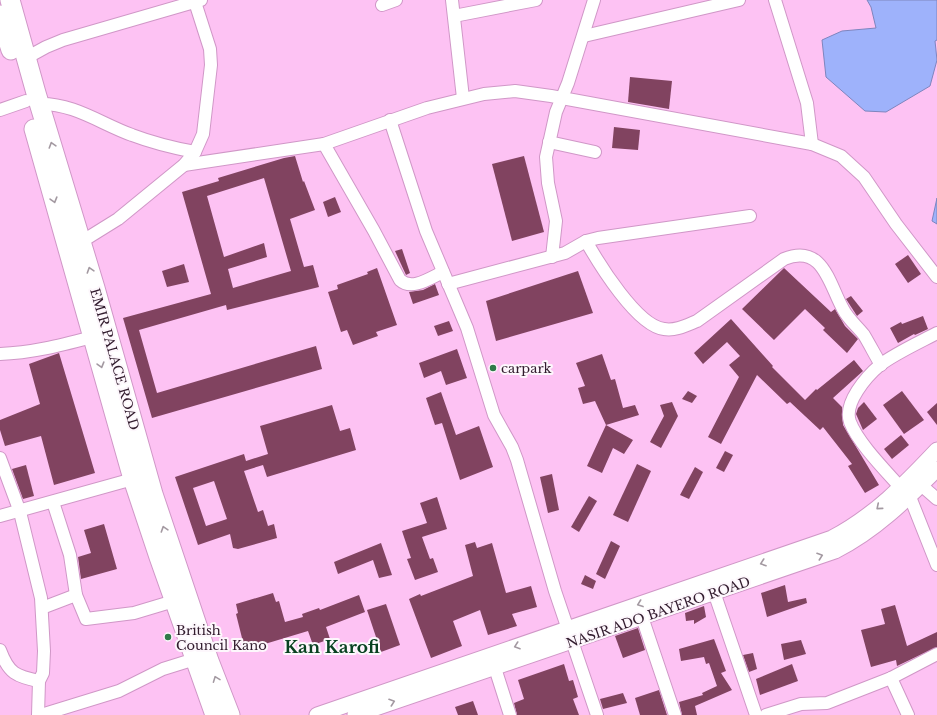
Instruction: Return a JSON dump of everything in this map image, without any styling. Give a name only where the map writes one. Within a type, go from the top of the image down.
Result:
[{"type":"main road","name":"EMIR PALACE ROAD","points":[[10,0],[26,58],[32,103],[93,338],[133,479],[230,715]]},
{"type":"main road","name":"EMIR PALACE ROAD","points":[[0,15],[4,44],[32,103],[81,242],[153,494],[174,601],[214,715]]},
{"type":"street","points":[[382,5],[396,0]]},
{"type":"street","points":[[452,0],[463,98]]},
{"type":"street","points":[[454,16],[536,0]]},
{"type":"street","points":[[552,256],[556,221],[546,167],[546,157],[556,112],[584,36],[594,0]]},
{"type":"street","points":[[584,36],[739,0]]},
{"type":"street","points":[[775,0],[806,96],[810,115],[812,144]]},
{"type":"street","points":[[26,58],[63,40],[169,4],[198,1],[208,42],[211,65],[203,134],[195,152],[184,165],[118,220],[81,242]]},
{"type":"street","points":[[184,165],[324,144],[390,120],[463,98],[501,91],[515,91],[603,105],[812,144],[841,156],[864,177],[896,224],[937,277]]},
{"type":"street","points":[[0,110],[32,103],[70,108],[131,135],[160,144],[195,152]]},
{"type":"street","points":[[390,120],[426,231],[467,328],[494,415],[512,447],[517,460],[554,591],[597,715]]},
{"type":"street","points":[[549,142],[595,152]]},
{"type":"street","points":[[324,144],[374,231],[400,280],[407,285],[411,285],[443,272]]},
{"type":"street","points":[[448,284],[575,249],[586,241],[670,226],[750,216]]},
{"type":"street","points":[[586,241],[602,268],[626,300],[652,325],[663,329],[682,327],[697,321],[784,259],[792,256],[811,258],[822,266],[842,308],[864,336],[881,365]]},
{"type":"street","points":[[937,333],[881,365],[862,385],[853,398],[849,416],[858,436],[878,462],[905,492],[937,565]]},
{"type":"street","points":[[0,354],[47,349],[93,338]]},
{"type":"street","points":[[317,715],[570,635],[832,538],[905,492],[937,450]]},
{"type":"street","points":[[0,458],[20,512],[42,608],[44,665],[39,681],[38,715]]},
{"type":"street","name":"NASIR ADO BAYERO ROAD","points":[[355,715],[495,668],[570,635],[642,617],[844,546],[872,529],[905,492],[921,485],[937,469]]},
{"type":"street","points":[[0,516],[20,512],[133,479]]},
{"type":"street","points":[[921,485],[937,499]]},
{"type":"street","points":[[53,502],[70,555],[76,595],[84,617],[89,620],[134,613],[174,601]]},
{"type":"street","points":[[714,592],[756,715]]},
{"type":"street","points":[[42,608],[76,595]]},
{"type":"street","points":[[642,617],[675,715]]},
{"type":"street","points":[[0,650],[8,668],[13,673],[39,681]]},
{"type":"street","points":[[766,715],[801,704],[827,703],[891,678],[937,654]]},
{"type":"street","points":[[41,715],[119,691],[163,669],[194,659]]},
{"type":"street","points":[[495,668],[510,715]]},
{"type":"street","points":[[891,678],[908,715]]},
{"type":"water","points":[[867,0],[937,0],[937,40],[935,41],[937,60],[930,86],[886,112],[865,111],[826,77],[822,40],[842,31],[876,28],[871,7]]},
{"type":"water","points":[[937,198],[937,224],[932,221]]},
{"type":"building","points":[[630,77],[672,81],[669,109],[628,102]]},
{"type":"building","points":[[614,127],[640,130],[638,150],[612,148]]},
{"type":"building","points":[[295,156],[303,182],[304,181],[315,210],[290,219],[304,267],[313,265],[319,287],[227,310],[226,305],[139,330],[157,393],[316,346],[322,369],[152,418],[123,318],[211,294],[182,192],[219,181],[218,178]],"holes":[[[264,178],[291,271],[233,288],[228,269],[267,257],[264,243],[224,257],[207,196]]]},
{"type":"building","points":[[524,156],[544,232],[512,241],[492,164]]},
{"type":"building","points":[[335,197],[341,212],[328,217],[323,202]]},
{"type":"building","points":[[402,249],[410,273],[406,275],[395,251]]},
{"type":"building","points":[[908,255],[921,274],[908,283],[895,264]]},
{"type":"building","points":[[184,264],[189,282],[167,287],[162,271]]},
{"type":"building","points":[[377,268],[397,325],[376,332],[378,336],[353,345],[347,330],[341,332],[328,292],[338,289],[337,285],[368,274],[367,272]]},
{"type":"building","points":[[784,268],[831,312],[835,309],[845,326],[858,339],[847,353],[823,330],[825,328],[805,309],[774,340],[742,309]]},
{"type":"building","points":[[578,271],[593,313],[496,341],[486,301]]},
{"type":"building","points":[[435,284],[439,295],[413,304],[409,292],[423,290]]},
{"type":"building","points":[[851,296],[863,311],[857,316],[846,299]]},
{"type":"building","points":[[923,316],[928,329],[915,335],[914,334],[898,343],[890,328],[901,322],[902,324]]},
{"type":"building","points":[[731,319],[773,366],[772,367],[805,400],[816,389],[817,390],[854,360],[863,371],[833,398],[842,407],[843,425],[879,485],[865,493],[848,466],[852,464],[823,427],[820,430],[790,402],[787,404],[757,375],[721,444],[708,437],[739,377],[729,365],[740,356],[727,342],[703,364],[694,353]]},
{"type":"building","points":[[449,321],[453,331],[438,336],[434,326]]},
{"type":"building","points":[[457,349],[467,378],[446,385],[441,371],[424,378],[419,363]]},
{"type":"building","points":[[59,353],[95,473],[54,485],[41,436],[5,446],[0,430],[0,420],[40,404],[29,364]]},
{"type":"building","points":[[602,354],[611,380],[615,379],[623,408],[635,405],[639,415],[606,425],[595,401],[583,404],[578,388],[585,386],[576,363]]},
{"type":"building","points":[[688,391],[697,396],[692,403],[682,399]]},
{"type":"building","points":[[902,391],[924,420],[904,434],[883,405]]},
{"type":"building","points":[[441,392],[456,435],[479,426],[493,467],[460,480],[442,423],[435,425],[426,398]]},
{"type":"building","points":[[672,402],[678,416],[661,448],[650,442],[664,416],[660,405]]},
{"type":"building","points":[[864,402],[877,419],[863,430],[856,414],[858,408]]},
{"type":"building","points":[[937,403],[937,425],[927,412]]},
{"type":"building","points":[[332,405],[340,431],[350,428],[356,450],[267,477],[263,465],[244,471],[258,512],[263,510],[268,526],[274,524],[277,538],[238,549],[233,548],[230,534],[198,545],[175,477],[244,454],[246,461],[268,454],[260,426]],"holes":[[[214,481],[227,519],[206,526],[193,488]]]},
{"type":"building","points":[[606,425],[633,440],[624,454],[613,448],[602,473],[587,466]]},
{"type":"building","points":[[901,435],[909,445],[892,459],[884,449]]},
{"type":"building","points":[[725,451],[733,455],[724,472],[716,468]]},
{"type":"building","points":[[637,464],[651,471],[628,522],[613,515]]},
{"type":"building","points":[[26,465],[34,496],[23,499],[12,469]]},
{"type":"building","points":[[695,467],[703,472],[689,499],[680,495]]},
{"type":"building","points":[[552,474],[559,510],[548,513],[540,477]]},
{"type":"building","points":[[589,496],[597,501],[579,532],[571,527]]},
{"type":"building","points":[[437,497],[447,529],[422,537],[430,559],[433,558],[438,572],[415,580],[407,559],[411,558],[402,531],[427,523],[420,503]]},
{"type":"building","points":[[104,524],[117,569],[81,579],[78,557],[91,553],[84,530]]},
{"type":"building","points":[[611,541],[620,546],[605,579],[596,574]]},
{"type":"building","points":[[475,542],[477,548],[492,543],[506,593],[531,586],[537,607],[512,614],[517,626],[488,635],[480,610],[453,621],[462,646],[431,658],[409,599],[420,594],[421,596],[473,576],[465,545]]},
{"type":"building","points":[[381,543],[392,575],[379,578],[373,560],[338,574],[334,562]]},
{"type":"building","points":[[585,575],[596,581],[593,589],[581,584]]},
{"type":"building","points":[[785,585],[788,602],[806,598],[807,603],[767,617],[761,593]]},
{"type":"building","points":[[273,593],[276,602],[279,601],[285,622],[303,617],[302,614],[319,608],[320,610],[359,595],[365,612],[326,627],[330,639],[313,645],[308,631],[245,650],[236,614],[238,613],[236,604]]},
{"type":"building","points":[[386,604],[400,645],[381,652],[367,610]]},
{"type":"building","points":[[895,605],[907,646],[937,632],[937,647],[897,666],[896,660],[871,667],[861,630],[885,624],[881,609]]},
{"type":"building","points":[[704,606],[706,617],[694,624],[694,620],[686,621],[685,613]]},
{"type":"building","points":[[638,628],[645,650],[623,658],[615,636]]},
{"type":"building","points":[[714,639],[726,671],[721,673],[732,690],[695,706],[697,715],[682,715],[679,702],[703,695],[702,693],[717,686],[709,663],[706,664],[704,657],[681,661],[679,649]]},
{"type":"building","points":[[801,640],[806,654],[784,660],[781,644]]},
{"type":"building","points":[[753,653],[757,669],[749,672],[743,655]]},
{"type":"building","points":[[564,664],[569,681],[573,680],[578,697],[573,699],[579,715],[517,715],[514,703],[524,699],[518,680]]},
{"type":"building","points":[[792,664],[798,681],[760,695],[756,679]]},
{"type":"building","points":[[659,690],[667,715],[640,715],[635,698]]},
{"type":"building","points":[[623,693],[627,703],[603,709],[600,699]]},
{"type":"building","points":[[473,701],[478,715],[458,715],[455,707]]},
{"type":"place","name":"carpark","points":[[493,368]]},
{"type":"place","name":"British Council Kano","points":[[168,637]]},
{"type":"district","name":"Kan Karofi","points":[[332,647]]}]
